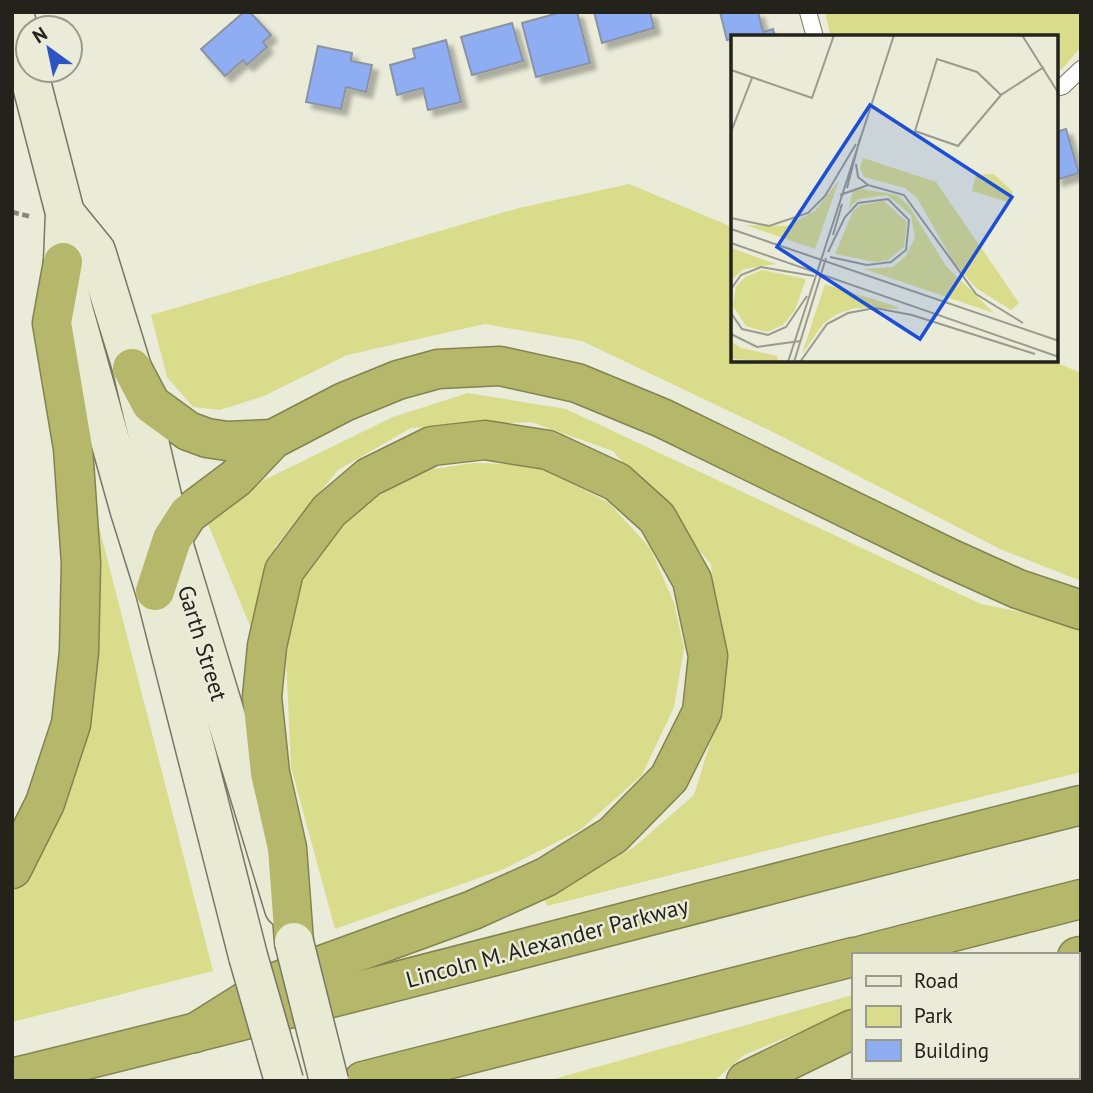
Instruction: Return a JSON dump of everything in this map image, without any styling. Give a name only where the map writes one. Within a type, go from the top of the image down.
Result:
[{"type":"highway","points":[[12,869],[45,803],[71,724],[79,652],[81,562],[73,449],[52,323],[63,262]]},
{"type":"highway","points":[[155,591],[172,539],[188,514],[236,478],[273,439],[344,402],[398,380],[438,369],[500,366],[577,383],[650,413],[947,557],[1018,589],[1081,610]]},
{"type":"highway","points":[[132,368],[151,404],[188,430],[207,438],[227,441],[273,439]]},
{"type":"highway","points":[[195,1033],[278,981],[473,911],[546,877],[612,835],[669,778],[702,712],[708,656],[692,580],[657,518],[617,482],[548,450],[485,440],[432,446],[369,477],[329,511],[284,571],[267,646],[261,697],[270,773],[287,848],[294,942]]},
{"type":"highway","name":"Lincoln M. Alexander Parkway","points":[[12,1078],[1081,805]]},
{"type":"highway","points":[[871,953],[1081,899]]},
{"type":"highway","points":[[363,1081],[393,1076],[852,957]]},
{"type":"highway","points":[[746,1081],[852,1029]]},
{"type":"main road","name":"Garth Street","points":[[32,84],[65,213],[63,262],[73,308],[155,591],[248,956],[284,1081]]},
{"type":"main road","name":"Garth Street","points":[[65,213],[96,251],[132,368],[172,539],[294,942],[330,1081]]},
{"type":"lane","points":[[808,12],[814,35]]},
{"type":"lane","points":[[1058,87],[1081,69]]},
{"type":"green space","points":[[825,12],[1081,12],[1081,47],[1058,70],[1058,35],[831,35]]},
{"type":"green space","points":[[629,184],[731,227],[731,362],[1055,362],[1081,373],[1081,581],[1000,549],[771,431],[582,341],[485,324],[347,355],[264,396],[220,410],[193,407],[167,377],[151,315],[519,208]]},
{"type":"green space","points":[[468,393],[566,409],[981,604],[1081,624],[1081,772],[547,906],[542,894],[633,848],[694,795],[724,698],[711,564],[613,451],[531,422],[411,428],[338,470],[275,547],[253,633],[208,524],[262,481],[393,417]]},
{"type":"green space","points":[[475,463],[538,465],[609,503],[650,548],[674,603],[684,648],[674,707],[642,775],[580,830],[504,869],[335,929],[291,767],[285,635],[301,575],[344,517],[419,471]]},
{"type":"green space","points":[[96,515],[213,971],[12,1022],[12,888],[78,769]]},
{"type":"green space","points":[[852,995],[852,1010],[744,1055],[714,1081],[547,1081]]},
{"type":"building","points":[[244,12],[250,12],[271,35],[263,42],[267,47],[247,65],[243,60],[225,76],[201,49]]},
{"type":"building","points":[[562,12],[577,12],[590,63],[536,77],[522,23]]},
{"type":"building","points":[[594,12],[650,12],[654,28],[602,43]]},
{"type":"building","points":[[720,12],[758,12],[763,32],[773,29],[774,35],[731,35],[731,43],[730,39],[727,40]]},
{"type":"building","points":[[512,23],[523,61],[472,75],[461,37]]},
{"type":"building","points":[[446,40],[461,102],[428,110],[423,88],[397,95],[390,65],[415,58],[413,49]]},
{"type":"building","points":[[318,46],[352,53],[351,61],[372,65],[366,92],[346,87],[341,109],[306,102]]},
{"type":"building","points":[[1066,129],[1079,173],[1058,179],[1058,131]]}]
